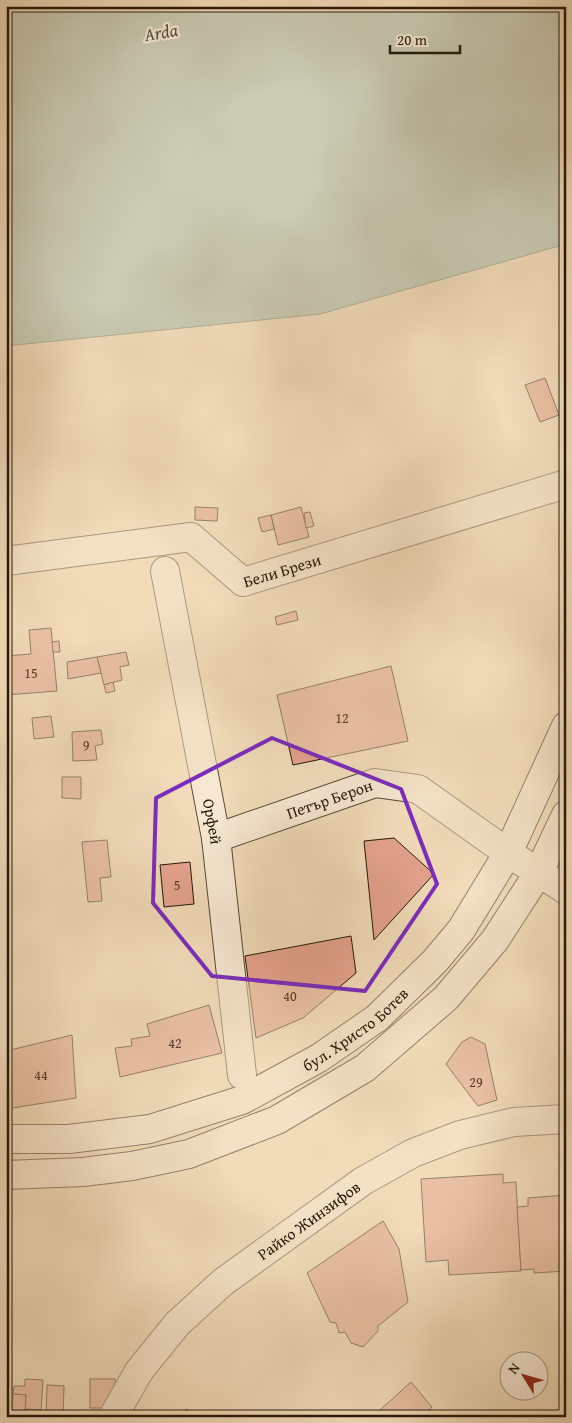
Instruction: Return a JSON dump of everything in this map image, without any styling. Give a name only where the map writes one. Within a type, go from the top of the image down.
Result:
[{"type":"street","name":"Бели Брези","points":[[6,561],[191,538],[243,582],[566,484]]},
{"type":"street","name":"Орфей","points":[[165,571],[216,838],[242,1075]]},
{"type":"street","name":"бул. Христо Ботев","points":[[6,1139],[70,1139],[150,1128],[242,1100],[319,1058],[377,1018],[435,961],[461,930],[508,854],[566,726]]},
{"type":"street","name":"Петър Берон","points":[[216,838],[375,783],[418,789],[508,854],[566,890]]},
{"type":"street","name":"бул. Христо Ботев","points":[[6,1175],[83,1172],[132,1166],[189,1154],[277,1120],[365,1068],[446,998],[495,940],[538,872],[566,815]]},
{"type":"street","name":"Райко Жинзифов","points":[[113,1417],[139,1371],[177,1324],[223,1282],[363,1181],[412,1153],[460,1136],[514,1122],[566,1119]]},
{"type":"highlighted area","points":[[272,738],[401,789],[437,884],[365,991],[212,976],[153,903],[156,798]]},
{"type":"water","name":"Arda","points":[[6,6],[566,6],[566,244],[320,314],[6,346]]},
{"type":"building","points":[[545,378],[559,415],[540,422],[525,385]]},
{"type":"building","points":[[195,507],[218,508],[217,521],[195,520]]},
{"type":"building","points":[[301,507],[309,537],[278,545],[271,515]]},
{"type":"building","points":[[310,512],[314,526],[306,528],[304,513]]},
{"type":"building","points":[[271,515],[274,529],[262,532],[258,518]]},
{"type":"building","points":[[296,611],[298,620],[277,625],[275,617]]},
{"type":"building","points":[[51,628],[57,691],[6,695],[6,656],[31,654],[29,630]]},
{"type":"building","points":[[59,641],[60,652],[53,652],[52,642]]},
{"type":"building","points":[[126,652],[129,665],[120,667],[122,680],[104,685],[97,657]]},
{"type":"building","points":[[97,657],[101,673],[68,679],[67,662]]},
{"type":"building","points":[[391,666],[408,741],[293,765],[277,695]]},
{"type":"building","points":[[113,682],[115,691],[106,693],[104,685]]},
{"type":"building","points":[[51,716],[54,737],[34,739],[32,718]]},
{"type":"building","points":[[101,730],[103,744],[95,746],[97,760],[73,761],[72,732]]},
{"type":"building","points":[[62,777],[81,777],[81,799],[62,798]]},
{"type":"building","points":[[394,838],[434,874],[374,940],[364,841]]},
{"type":"building","points":[[107,840],[111,877],[100,878],[102,901],[88,902],[82,842]]},
{"type":"building","points":[[190,862],[194,904],[164,907],[160,865]]},
{"type":"building","points":[[351,936],[356,973],[303,1018],[256,1038],[245,956]]},
{"type":"building","points":[[209,1005],[222,1053],[120,1077],[115,1048],[132,1046],[131,1039],[150,1036],[147,1024]]},
{"type":"building","points":[[72,1035],[76,1098],[6,1109],[6,1051]]},
{"type":"building","points":[[471,1037],[485,1044],[497,1100],[478,1106],[446,1064],[462,1042]]},
{"type":"building","points":[[503,1174],[503,1183],[516,1182],[521,1271],[449,1275],[448,1260],[426,1262],[421,1179]]},
{"type":"building","points":[[566,1195],[566,1271],[534,1273],[534,1269],[521,1270],[517,1207],[528,1206],[528,1198]]},
{"type":"building","points":[[383,1221],[399,1249],[408,1302],[378,1326],[378,1331],[363,1347],[351,1343],[345,1332],[339,1333],[336,1323],[330,1322],[307,1273]]},
{"type":"building","points":[[25,1379],[43,1380],[41,1410],[25,1409],[26,1395],[13,1394],[14,1386],[25,1386]]},
{"type":"building","points":[[90,1379],[115,1379],[115,1408],[90,1408]]},
{"type":"building","points":[[411,1382],[432,1407],[421,1417],[386,1417],[380,1410]]},
{"type":"building","points":[[47,1385],[64,1386],[63,1417],[46,1417]]},
{"type":"building","points":[[13,1394],[26,1395],[25,1412],[12,1412]]},
{"type":"building","points":[[186,1409],[202,1417],[182,1417]]},
{"type":"building","points":[[380,1410],[386,1417],[373,1417]]}]
